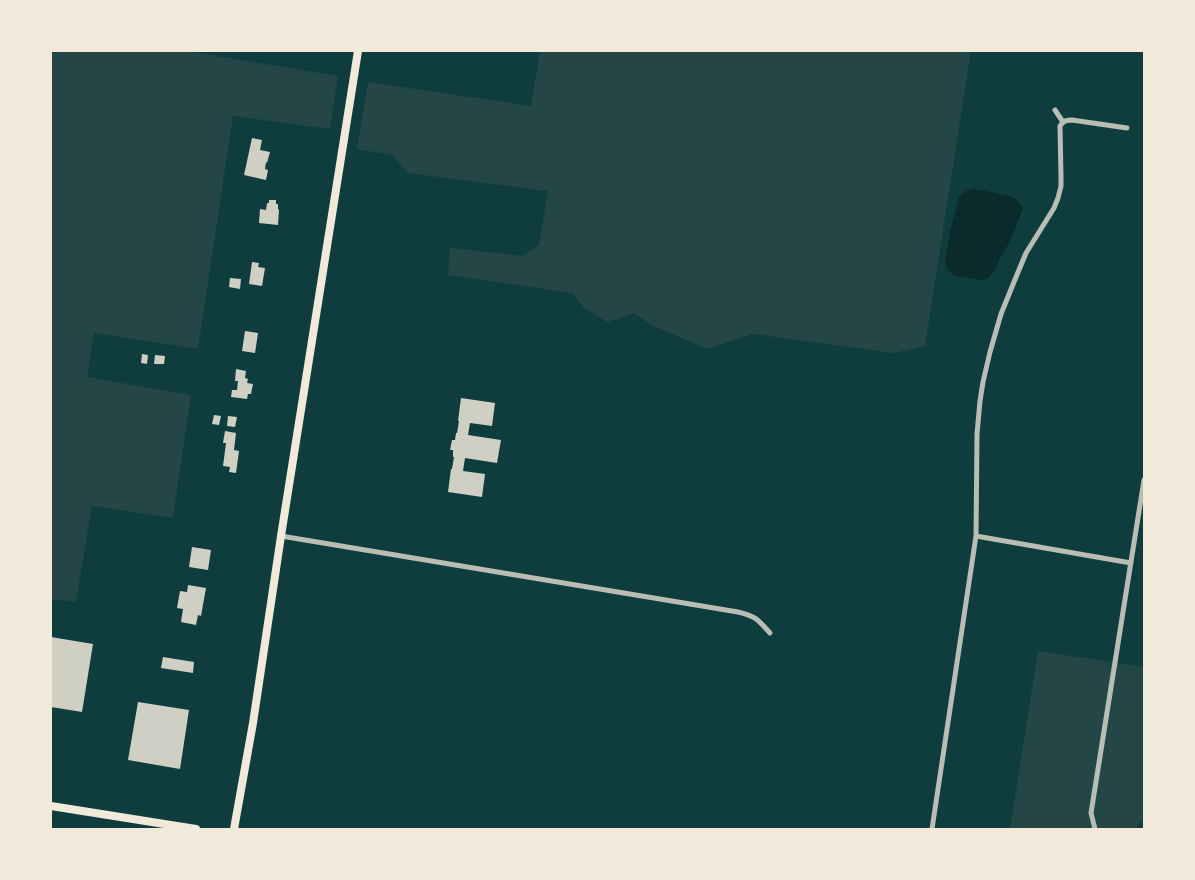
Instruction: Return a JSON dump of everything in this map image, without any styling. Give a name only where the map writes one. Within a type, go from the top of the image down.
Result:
[{"type":"main road","points":[[234,829],[253,724],[358,51]]},
{"type":"main road","points":[[51,806],[196,829]]},
{"type":"street","points":[[1055,110],[1063,122]]},
{"type":"street","points":[[932,829],[976,536],[977,434],[983,382],[990,352],[1001,314],[1026,253],[1054,208],[1058,198],[1061,186],[1060,126],[1067,120],[1072,120],[1127,128]]},
{"type":"street","points":[[1095,829],[1091,813],[1144,480]]},
{"type":"street","points":[[281,536],[749,614],[756,618],[770,634]]},
{"type":"street","points":[[976,536],[1131,563]]},
{"type":"shaded area","points":[[51,51],[186,51],[338,76],[330,129],[233,116],[198,349],[94,333],[87,377],[191,395],[173,518],[92,506],[76,602],[51,599]]},
{"type":"shaded area","points":[[540,51],[971,51],[925,346],[894,353],[753,334],[708,349],[653,326],[634,313],[607,322],[583,307],[573,293],[448,275],[450,248],[523,256],[539,245],[548,191],[408,173],[392,155],[357,149],[368,82],[531,106]]},
{"type":"shaded area","points":[[975,189],[1010,196],[1017,200],[1023,208],[1010,242],[1000,257],[996,269],[988,278],[982,280],[955,276],[946,269],[945,259],[959,197],[966,191]]},
{"type":"shaded area","points":[[1038,651],[1144,667],[1144,819],[1137,825],[1137,829],[1010,829]]},
{"type":"building","points":[[252,138],[262,140],[260,150],[270,152],[265,169],[268,170],[266,180],[244,175]]},
{"type":"building","points":[[269,200],[276,200],[276,204],[278,204],[278,225],[259,223],[260,209],[266,210]]},
{"type":"building","points":[[252,262],[259,263],[258,267],[265,268],[262,286],[249,284]]},
{"type":"building","points":[[230,278],[241,279],[240,289],[229,287]]},
{"type":"building","points":[[245,331],[258,333],[255,353],[242,351]]},
{"type":"building","points":[[142,354],[148,355],[147,364],[141,363]]},
{"type":"building","points":[[155,355],[165,356],[164,364],[154,364]]},
{"type":"building","points":[[236,369],[246,371],[245,378],[248,379],[247,383],[253,384],[251,394],[248,394],[247,399],[231,397],[232,390],[237,390],[238,381],[235,381]]},
{"type":"building","points":[[461,398],[495,403],[492,426],[470,423],[468,435],[501,440],[497,463],[465,458],[463,471],[485,474],[482,497],[448,492],[454,457],[453,450],[450,450],[452,440],[455,440],[457,433]]},
{"type":"building","points":[[214,415],[221,416],[219,425],[212,424]]},
{"type":"building","points":[[228,416],[237,417],[235,427],[227,426]]},
{"type":"building","points":[[225,431],[236,433],[234,450],[239,451],[236,473],[229,472],[230,467],[223,466],[226,443],[223,443]]},
{"type":"building","points":[[192,547],[211,550],[208,570],[189,567]]},
{"type":"building","points":[[188,585],[206,588],[201,616],[198,615],[196,625],[181,622],[183,609],[177,608],[180,591],[187,592]]},
{"type":"building","points":[[51,637],[93,644],[82,712],[51,707]]},
{"type":"building","points":[[163,657],[194,662],[193,673],[161,668]]},
{"type":"building","points":[[138,702],[189,710],[180,769],[128,760]]}]
